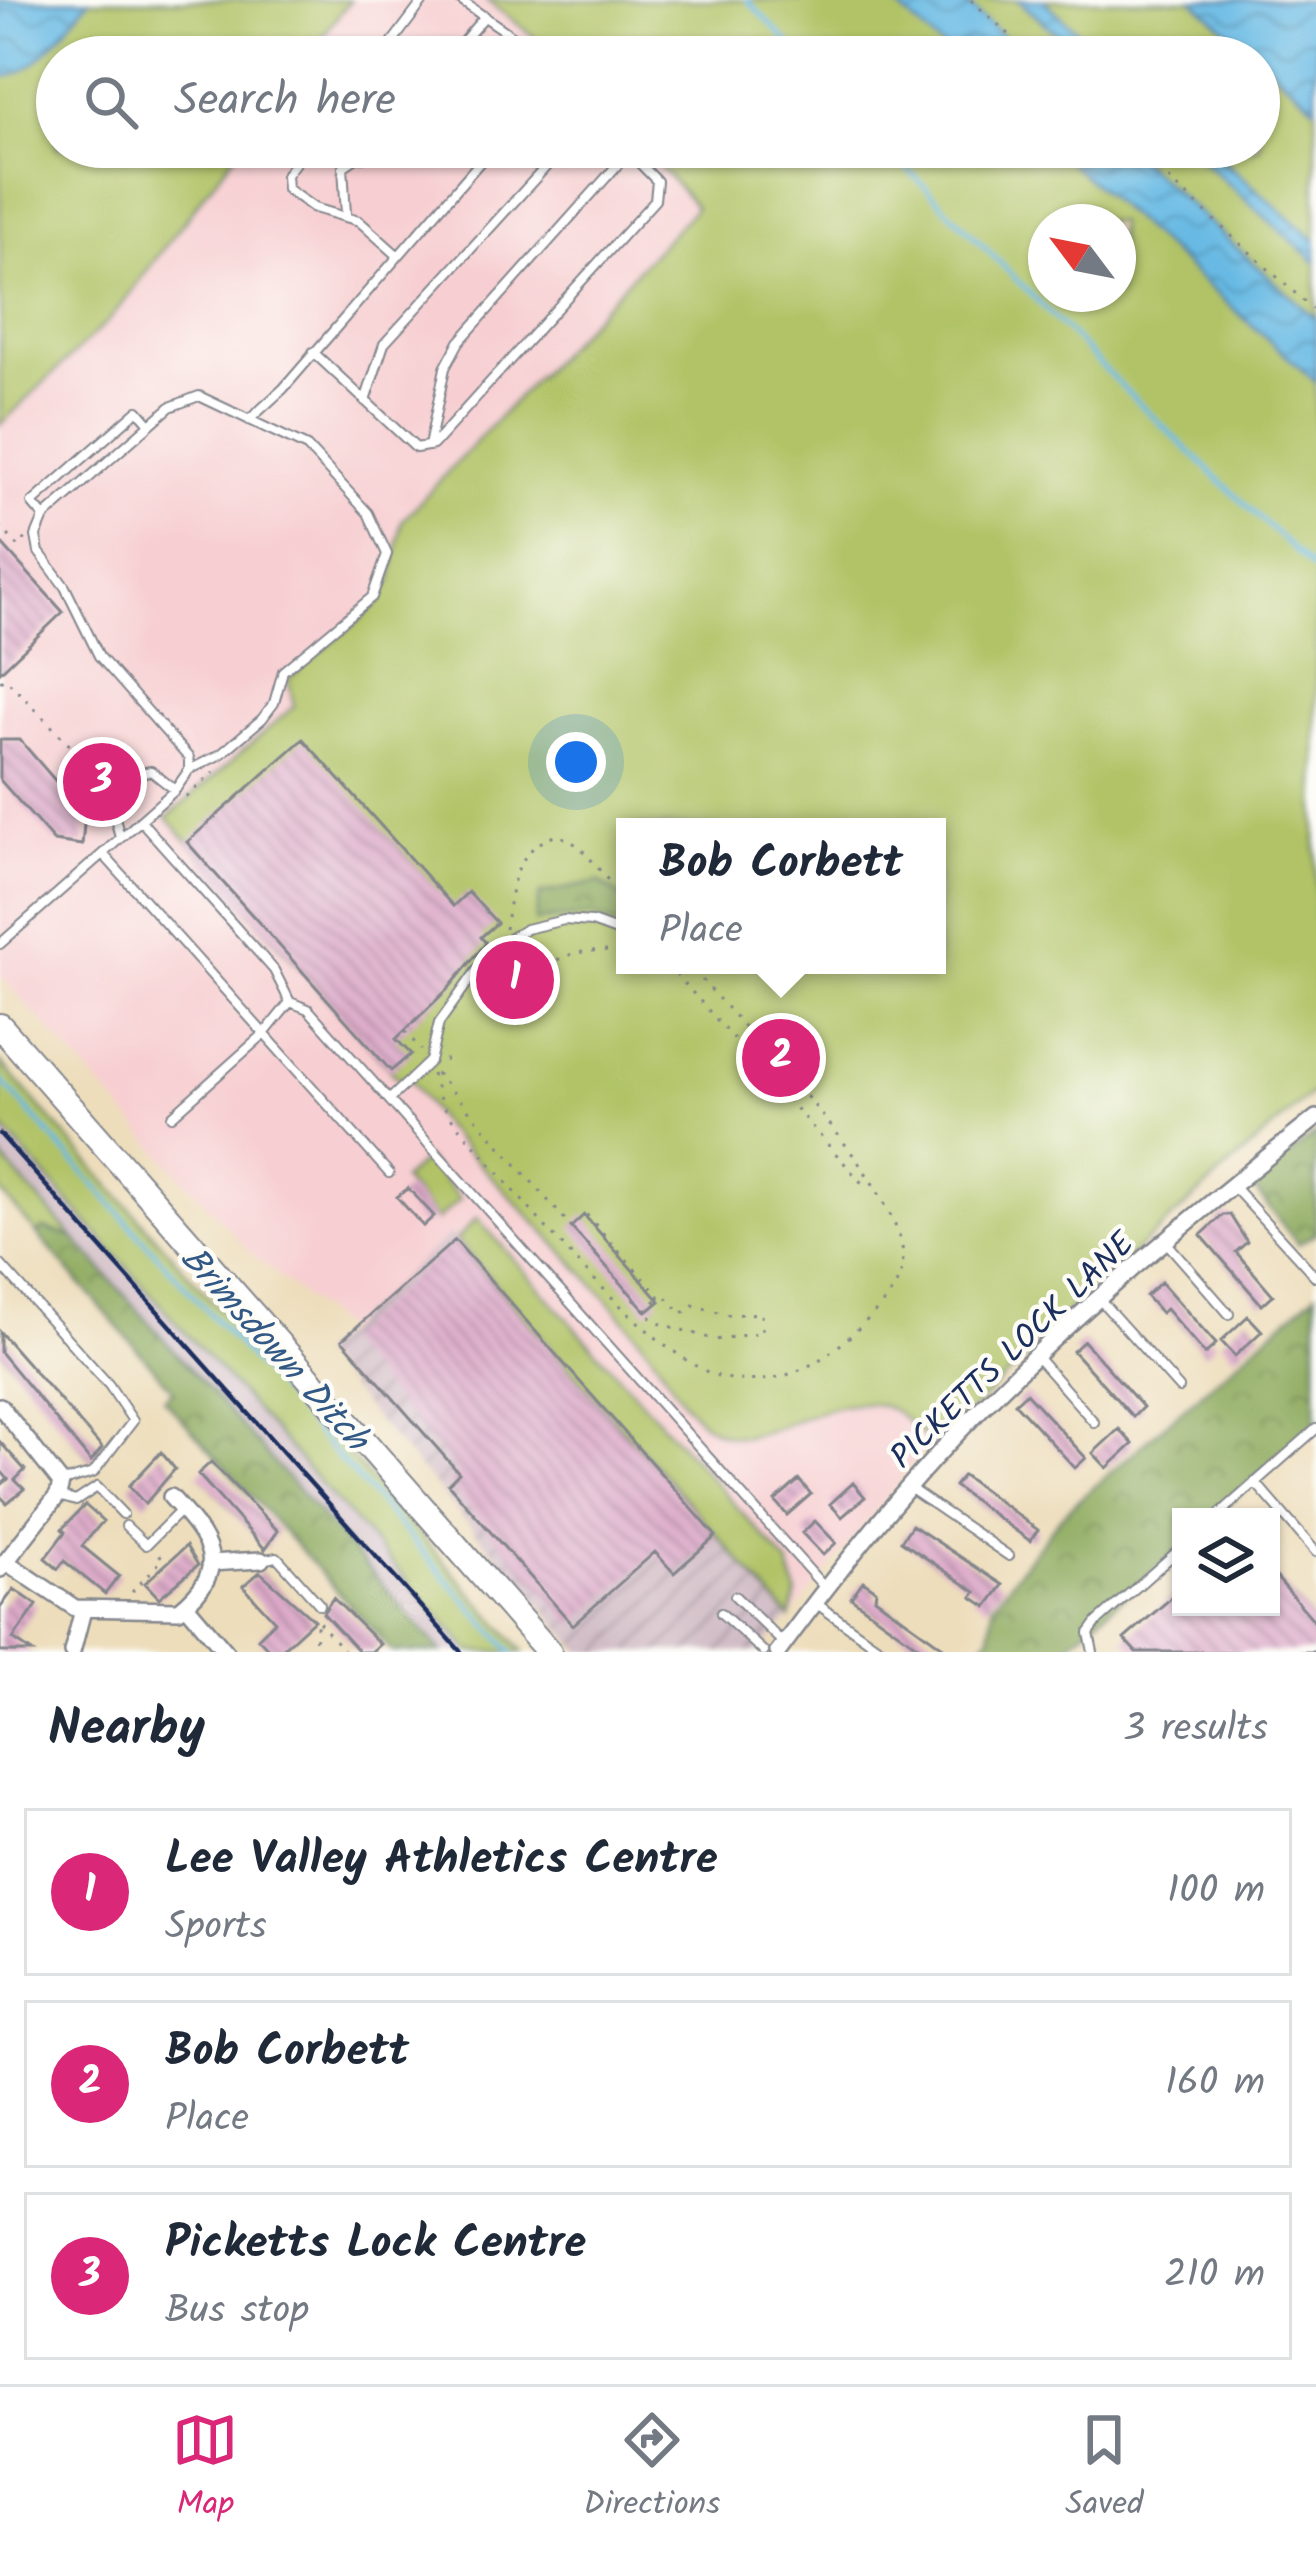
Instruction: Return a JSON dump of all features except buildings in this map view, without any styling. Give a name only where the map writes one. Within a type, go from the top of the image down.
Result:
[{"type":"main road","points":[[0,1026],[549,1652]]},
{"type":"street","name":"PICKETTS LOCK LANE","points":[[781,1648],[908,1487],[1037,1358],[1232,1185],[1316,1118]]},
{"type":"street","points":[[0,1406],[59,1489],[3,1566],[45,1592],[83,1610],[172,1612],[186,1605],[207,1580],[210,1563],[206,1537],[176,1503]]},
{"type":"street","points":[[210,1563],[262,1560]]},
{"type":"street","points":[[186,1605],[226,1652]]},
{"type":"street","points":[[72,1652],[83,1610]]},
{"type":"lane","points":[[397,36],[424,0]]},
{"type":"lane","points":[[460,0],[516,36]]},
{"type":"lane","points":[[468,36],[485,16]]},
{"type":"lane","points":[[291,168],[286,175],[287,189],[314,208],[347,215],[396,254]]},
{"type":"lane","points":[[343,168],[347,215]]},
{"type":"lane","points":[[249,420],[474,168]]},
{"type":"lane","points":[[365,403],[384,344],[545,168]]},
{"type":"lane","points":[[428,447],[446,368],[459,342],[610,168]]},
{"type":"lane","points":[[313,352],[398,436],[416,448],[428,447],[647,213],[657,182],[644,168]]},
{"type":"lane","points":[[0,944],[175,790],[189,770],[221,754],[262,719],[274,703],[283,671],[372,597],[383,574],[387,554],[368,513],[307,447],[199,396],[180,400],[151,424],[44,517],[36,536],[39,551],[65,587],[99,656],[188,758],[189,770]]},
{"type":"lane","points":[[44,517],[32,503],[138,410],[151,424]]},
{"type":"lane","points":[[120,838],[113,817],[117,795],[151,771],[175,790]]},
{"type":"lane","points":[[141,821],[273,968],[290,1002]]},
{"type":"lane","points":[[103,854],[388,1173]]},
{"type":"lane","points":[[390,1099],[430,1060],[439,1023],[489,952],[512,936],[563,920],[592,922],[616,931]]},
{"type":"lane","points":[[172,1115],[264,1034],[290,1002]]},
{"type":"lane","points":[[290,1002],[303,1004],[390,1099],[820,1596],[885,1652]]},
{"type":"lane","points":[[1232,1185],[1316,1277]]},
{"type":"lane","points":[[1166,1242],[1229,1314]]},
{"type":"lane","points":[[0,1264],[109,1384],[133,1421],[93,1473],[59,1489],[76,1501],[97,1487],[123,1514]]},
{"type":"lane","points":[[1101,1301],[1179,1388]]},
{"type":"lane","points":[[1037,1358],[1094,1422]]},
{"type":"lane","points":[[1226,1508],[1316,1429]]},
{"type":"lane","points":[[1256,1482],[1316,1552]]},
{"type":"lane","points":[[908,1487],[1009,1556]]},
{"type":"lane","points":[[126,1526],[142,1544],[150,1543],[176,1503]]},
{"type":"lane","points":[[1093,1652],[1089,1633],[1097,1622],[1172,1556]]},
{"type":"lane","points":[[262,1560],[277,1557],[320,1605]]},
{"type":"lane","points":[[735,1596],[781,1648]]},
{"type":"lane","points":[[721,1613],[764,1652]]},
{"type":"path","points":[[971,0],[1011,36]]},
{"type":"path","points":[[1155,168],[1316,312]]},
{"type":"path","points":[[0,526],[19,547],[44,517]]},
{"type":"path","points":[[0,681],[5,678],[117,795]]},
{"type":"path","points":[[183,800],[217,769]]},
{"type":"path","points":[[503,938],[518,866],[545,839],[565,836],[574,842],[616,889]]},
{"type":"path","points":[[518,987],[563,956],[592,950],[616,953]]},
{"type":"path","points":[[494,959],[528,998]]},
{"type":"path","points":[[676,974],[862,1183],[855,1186]]},
{"type":"path","points":[[584,1213],[682,1314],[693,1305],[729,1315],[761,1312],[764,1328],[738,1339],[692,1336],[666,1328],[643,1311],[434,1075],[457,1124],[646,1331],[697,1367],[726,1378],[779,1378],[818,1364],[895,1291],[904,1259],[897,1230],[869,1174],[697,974]]},
{"type":"path","points":[[405,1031],[430,1060]]},
{"type":"path","points":[[448,1060],[455,1060]]},
{"type":"path","points":[[643,1311],[662,1294]]},
{"type":"path","points":[[129,1612],[132,1589],[163,1559],[150,1543]]},
{"type":"path","points":[[314,1652],[320,1605]]},
{"type":"path","points":[[318,1621],[345,1652]]},
{"type":"shaded area","points":[[0,0],[891,0],[931,36],[36,36],[36,168],[1077,168],[1117,204],[1028,204],[1028,312],[1136,312],[1136,221],[1182,263],[1316,1089],[930,1442],[790,1618],[451,1235],[344,1330],[251,1253],[0,975]]},
{"type":"shaded area","points":[[0,1125],[471,1652],[442,1652],[0,1156]]},
{"type":"shaded area","points":[[450,1234],[790,1618],[758,1652],[582,1652],[318,1354]]},
{"type":"green space","points":[[0,0],[350,0],[323,36],[36,36],[36,168],[224,168],[112,317],[0,425]]},
{"type":"green space","points":[[486,0],[891,0],[930,36],[533,36]]},
{"type":"green space","points":[[962,0],[1018,0],[1060,36],[1002,36]]},
{"type":"green space","points":[[1043,0],[1193,0],[1234,36],[1083,36]]},
{"type":"green space","points":[[1280,76],[1316,107],[1316,241],[1232,168],[1280,168]]},
{"type":"green space","points":[[661,168],[1076,168],[1116,204],[1028,204],[1028,312],[1136,312],[1136,222],[1316,382],[1316,1089],[1031,1345],[1034,1350],[934,1446],[898,1413],[869,1403],[823,1410],[755,1434],[716,1431],[685,1404],[647,1347],[598,1290],[442,1125],[407,1075],[399,1080],[167,818],[294,706],[288,679],[379,603],[392,579],[402,521],[696,207]]},
{"type":"green space","points":[[1148,168],[1211,168],[1316,262],[1316,319]]},
{"type":"green space","points":[[599,882],[616,894],[616,925],[594,916],[535,921],[540,894]]},
{"type":"green space","points":[[0,1062],[524,1652],[471,1652],[0,1125]]},
{"type":"green space","points":[[1316,1134],[1316,1233],[1298,1244],[1251,1185]]},
{"type":"green space","points":[[0,1156],[73,1237],[44,1229],[37,1234],[0,1191]]},
{"type":"green space","points":[[425,1159],[460,1199],[437,1220],[402,1180]]},
{"type":"green space","points":[[477,1218],[789,1565],[797,1594],[790,1618],[456,1240]]},
{"type":"green space","points":[[43,1229],[73,1237],[442,1652],[392,1652],[164,1399],[173,1390],[37,1234]]},
{"type":"green space","points":[[1316,1293],[1316,1421],[1224,1508],[1172,1508],[1172,1555],[1060,1652],[977,1652],[990,1635],[993,1604],[1063,1514]]},
{"type":"water","points":[[0,0],[89,0],[60,36],[36,36],[36,60],[0,77]]},
{"type":"water","points":[[891,0],[962,0],[1002,36],[930,36]]},
{"type":"water","points":[[1018,0],[1043,0],[1083,36],[1060,36]]},
{"type":"water","points":[[1193,0],[1316,0],[1316,107],[1280,76],[1280,36],[1234,36]]},
{"type":"water","points":[[1076,168],[1148,168],[1316,319],[1316,382],[1136,222],[1136,204],[1116,204]]},
{"type":"water","points":[[1211,168],[1232,168],[1316,241],[1316,262]]},
{"type":"waterway","points":[[747,0],[782,36]]},
{"type":"waterway","points":[[907,168],[1120,385],[1316,572]]},
{"type":"waterway","name":"Brimsdown Ditch","points":[[0,1079],[512,1652]]},
{"type":"railway","points":[[0,1134],[461,1652]]},
{"type":"place","name":"Picketts Lock Centre","points":[[102,782]]},
{"type":"place","name":"Lee Valley Athletics Centre","points":[[515,980]]},
{"type":"place","name":"Bob Corbett","points":[[781,1058]]}]
